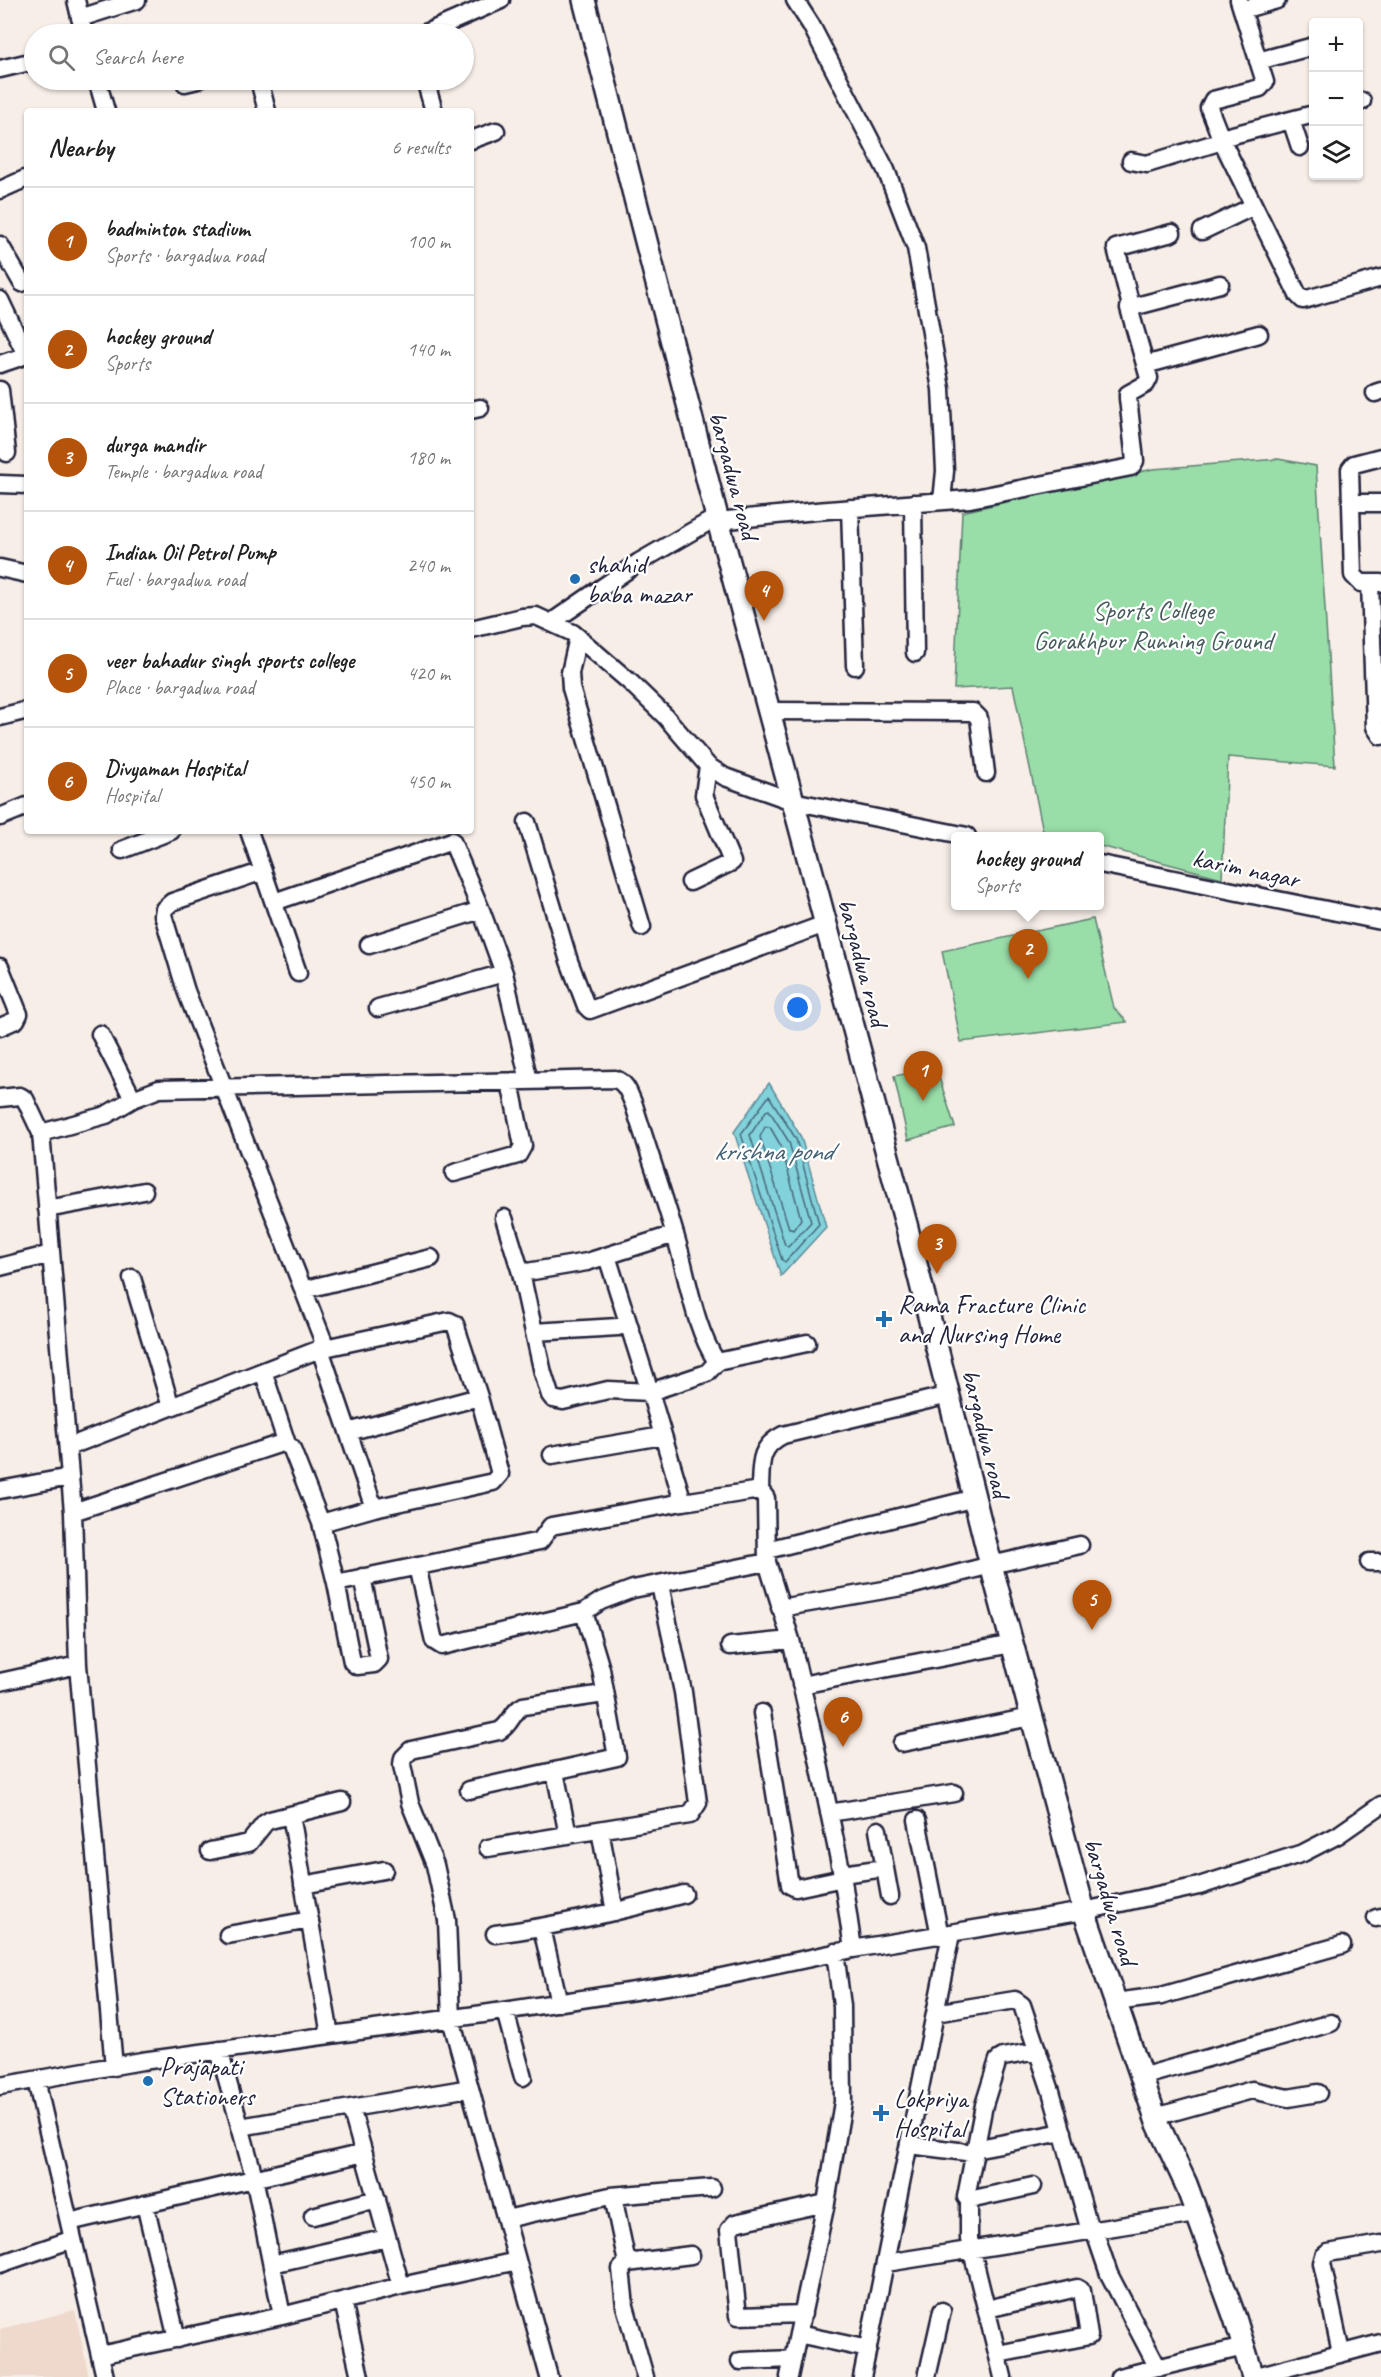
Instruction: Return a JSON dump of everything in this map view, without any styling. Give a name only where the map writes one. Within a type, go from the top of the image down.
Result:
[{"type":"main road","name":"bargadwa road","points":[[584,0],[717,519],[1084,1911],[1155,2117],[1196,2214],[1253,2377]]},
{"type":"street","points":[[76,0],[82,24]]},
{"type":"street","points":[[86,24],[137,0]]},
{"type":"street","points":[[446,24],[501,0]]},
{"type":"street","points":[[795,0],[811,25],[886,170],[916,248],[941,389],[945,471],[942,501]]},
{"type":"street","points":[[1277,0],[1240,5],[1264,80],[1262,86],[1213,100],[1210,105],[1221,140],[1300,298],[1307,299],[1381,278]]},
{"type":"street","points":[[1258,62],[1309,47]]},
{"type":"street","points":[[0,69],[24,63]]},
{"type":"street","points":[[100,90],[105,108]]},
{"type":"street","points":[[262,90],[266,108]]},
{"type":"street","points":[[428,90],[433,108]]},
{"type":"street","points":[[1131,161],[1147,164],[1309,115]]},
{"type":"street","points":[[1291,120],[1300,147]]},
{"type":"street","points":[[474,139],[496,131]]},
{"type":"street","points":[[0,190],[24,179]]},
{"type":"street","points":[[1202,231],[1254,206]]},
{"type":"street","points":[[552,622],[639,562],[717,519],[979,498],[1131,467],[1135,462],[1128,398],[1131,391],[1149,382],[1128,311],[1131,306],[1116,248],[1172,233]]},
{"type":"street","points":[[0,245],[24,282],[0,294]]},
{"type":"street","points":[[1131,306],[1220,284]]},
{"type":"street","points":[[0,300],[24,349]]},
{"type":"street","points":[[1145,365],[1259,334]]},
{"type":"street","points":[[0,364],[24,356]]},
{"type":"street","points":[[0,390],[7,453]]},
{"type":"street","points":[[1381,457],[1351,466],[1353,575],[1357,581],[1375,583],[1375,727],[1381,736]]},
{"type":"street","points":[[0,484],[24,485]]},
{"type":"street","points":[[913,503],[915,653]]},
{"type":"street","points":[[1352,503],[1381,503]]},
{"type":"street","points":[[850,508],[855,666]]},
{"type":"street","points":[[0,568],[24,573]]},
{"type":"street","points":[[474,628],[522,617],[536,616],[552,622],[575,649],[632,683],[665,716],[706,778],[705,799],[732,862],[690,882]]},
{"type":"street","points":[[575,649],[570,673],[571,688],[642,927]]},
{"type":"street","points":[[0,717],[24,711]]},
{"type":"street","points":[[768,711],[972,712],[979,718],[986,773]]},
{"type":"street","points":[[706,778],[724,777],[792,801],[951,834]]},
{"type":"street","points":[[0,817],[24,807]]},
{"type":"street","points":[[527,822],[569,961],[586,1006],[590,1010],[825,924]]},
{"type":"street","points":[[250,834],[298,973]]},
{"type":"street","points":[[122,850],[150,835]]},
{"type":"street","points":[[274,902],[452,841],[504,973],[529,1082]]},
{"type":"street","name":"karim nagar","points":[[1104,865],[1381,921]]},
{"type":"street","points":[[263,871],[172,902],[164,909],[163,915],[186,991],[323,1340],[320,1349],[374,1508]]},
{"type":"street","points":[[369,945],[481,910]]},
{"type":"street","points":[[0,967],[19,1014],[16,1020],[0,1027]]},
{"type":"street","points":[[378,1008],[504,973]]},
{"type":"street","points":[[100,1034],[133,1099]]},
{"type":"street","points":[[41,1134],[97,1118],[133,1099],[159,1089],[621,1081],[626,1087],[675,1234],[709,1350],[717,1362]]},
{"type":"street","points":[[454,1173],[518,1155],[522,1151],[523,1146],[510,1082]]},
{"type":"street","points":[[0,1098],[20,1096],[25,1099],[41,1134],[73,1512],[78,1665],[114,2067]]},
{"type":"street","points":[[47,1209],[144,1191]]},
{"type":"street","points":[[504,1218],[521,1273],[543,1373],[553,1399],[563,1401],[608,1390],[650,1392],[708,1373],[717,1362],[807,1342]]},
{"type":"street","points":[[521,1273],[587,1262],[675,1234]]},
{"type":"street","points":[[0,1267],[51,1254]]},
{"type":"street","points":[[607,1256],[683,1502]]},
{"type":"street","points":[[303,1290],[431,1258]]},
{"type":"street","points":[[132,1278],[171,1407]]},
{"type":"street","points":[[68,1447],[320,1349],[453,1322],[479,1397],[500,1474],[498,1478],[494,1482],[374,1508],[321,1523]]},
{"type":"street","points":[[534,1332],[618,1327]]},
{"type":"street","points":[[263,1371],[287,1444],[291,1447],[321,1523],[336,1583],[351,1662],[357,1666],[374,1664],[379,1659],[362,1577]]},
{"type":"street","points":[[853,1949],[842,1876],[801,1685],[767,1556],[766,1498],[760,1490],[764,1450],[775,1439],[783,1435],[949,1395]]},
{"type":"street","points":[[348,1432],[479,1397]]},
{"type":"street","points":[[552,1455],[662,1436]]},
{"type":"street","points":[[73,1512],[282,1443],[287,1444]]},
{"type":"street","points":[[0,1490],[70,1477]]},
{"type":"street","points":[[336,1583],[540,1540],[551,1526],[760,1490]]},
{"type":"street","points":[[417,1566],[434,1641],[442,1646],[584,1612],[601,1601],[633,1589],[660,1585],[975,1498]]},
{"type":"street","points":[[780,1608],[913,1585],[991,1564],[1080,1545]]},
{"type":"street","points":[[488,1848],[690,1815],[698,1803],[683,1692],[660,1585]]},
{"type":"street","points":[[469,1790],[617,1757],[597,1651],[584,1612]]},
{"type":"street","points":[[730,1646],[791,1640]]},
{"type":"street","points":[[801,1685],[1012,1644]]},
{"type":"street","points":[[0,1682],[78,1665]]},
{"type":"street","points":[[549,2377],[451,2019],[447,1920],[435,1865],[410,1803],[402,1765],[403,1758],[411,1750],[499,1731],[509,1724],[518,1707],[604,1694]]},
{"type":"street","points":[[762,1713],[790,1885],[796,1888],[885,1868]]},
{"type":"street","points":[[902,1743],[1031,1717]]},
{"type":"street","points":[[555,1772],[568,1835]]},
{"type":"street","points":[[829,1813],[954,1793]]},
{"type":"street","points":[[210,1851],[249,1843],[265,1823],[342,1803]]},
{"type":"street","points":[[0,2086],[219,2050],[451,2019],[707,1980],[835,1952],[1084,1911],[1199,1886],[1303,1853],[1338,1835],[1381,1805]]},
{"type":"street","points":[[291,1815],[330,2035]]},
{"type":"street","points":[[862,2377],[935,2013],[945,1935],[917,1820]]},
{"type":"street","points":[[600,1830],[615,1912]]},
{"type":"street","points":[[878,1830],[890,1896]]},
{"type":"street","points":[[303,1885],[384,1870]]},
{"type":"street","points":[[495,1934],[542,1928],[684,1894]]},
{"type":"street","points":[[228,1935],[310,1920]]},
{"type":"street","points":[[542,1928],[559,2002]]},
{"type":"street","points":[[1115,2002],[1161,1996],[1342,1946]]},
{"type":"street","points":[[789,2377],[826,2203],[844,2091],[842,2006],[835,1952]]},
{"type":"street","points":[[935,2013],[1019,2001],[1038,2051],[1092,2231],[1109,2274],[1158,2368]]},
{"type":"street","points":[[505,2011],[523,2077]]},
{"type":"street","points":[[1141,2077],[1331,2023]]},
{"type":"street","points":[[219,2050],[254,2177],[282,2316]]},
{"type":"street","points":[[1003,2377],[969,2239],[969,2200],[966,2197],[984,2105],[998,2060],[1003,2056],[1038,2051]]},
{"type":"street","points":[[36,2080],[105,2377]]},
{"type":"street","points":[[240,2127],[470,2088]]},
{"type":"street","points":[[1155,2117],[1252,2090],[1288,2098],[1318,2093]]},
{"type":"street","points":[[351,2108],[401,2286]]},
{"type":"street","points":[[910,2145],[974,2151],[1063,2132]]},
{"type":"street","points":[[0,2264],[71,2230],[145,2204],[364,2153]]},
{"type":"street","points":[[969,2200],[1034,2186]]},
{"type":"street","points":[[506,2219],[613,2196],[712,2188]]},
{"type":"street","points":[[613,2196],[627,2263]]},
{"type":"street","points":[[313,2216],[377,2199]]},
{"type":"street","points":[[803,2314],[738,2316],[729,2230],[735,2223],[826,2203]]},
{"type":"street","points":[[145,2204],[177,2339]]},
{"type":"street","points":[[886,2263],[1196,2214]]},
{"type":"street","points":[[272,2264],[387,2238]]},
{"type":"street","points":[[1341,2353],[1322,2262],[1324,2256],[1328,2253],[1381,2244]]},
{"type":"street","points":[[645,2377],[625,2306],[621,2269],[627,2263],[691,2255]]},
{"type":"street","points":[[100,2355],[282,2316],[401,2286],[517,2261]]},
{"type":"street","points":[[987,2309],[1077,2288],[1082,2291],[1089,2336],[998,2354]]},
{"type":"street","points":[[343,2301],[360,2377]]},
{"type":"street","points":[[927,2377],[942,2311]]},
{"type":"street","points":[[798,2334],[868,2349]]},
{"type":"street","points":[[1253,2377],[1381,2343]]},
{"type":"street","points":[[1119,2377],[1244,2347]]},
{"type":"street","points":[[740,2361],[793,2359]]},
{"type":"shaded area","points":[[75,2310],[89,2377],[0,2377],[0,2329]]},
{"type":"green space","name":"Sports College Gorakhpur Running Ground","points":[[1278,459],[1316,466],[1335,766],[1228,757],[1222,878],[1104,847],[1104,832],[1043,831],[1013,686],[954,689],[962,512],[1153,469]]},
{"type":"green space","points":[[1093,919],[1114,1008],[1127,1022],[961,1042],[942,951]]},
{"type":"green space","points":[[936,1068],[955,1127],[908,1140],[894,1076]]},
{"type":"water","name":"krishna pond","points":[[769,1083],[801,1137],[826,1227],[781,1276],[734,1132]]},
{"type":"place","name":"shahid baba mazar","points":[[575,579]]},
{"type":"place","name":"Indian Oil Petrol Pump","points":[[764,621]]},
{"type":"place","name":"hockey ground","points":[[1028,979]]},
{"type":"place","name":"badminton stadium","points":[[923,1101]]},
{"type":"place","name":"durga mandir","points":[[937,1274]]},
{"type":"place","name":"Rama Fracture Clinic and Nursing Home","points":[[884,1319]]},
{"type":"place","name":"veer bahadur singh sports college","points":[[1092,1630]]},
{"type":"place","name":"Divyaman Hospital","points":[[843,1747]]},
{"type":"place","name":"Prajapati Stationers","points":[[148,2081]]},
{"type":"place","name":"Lokpriya Hospital","points":[[881,2113]]}]
